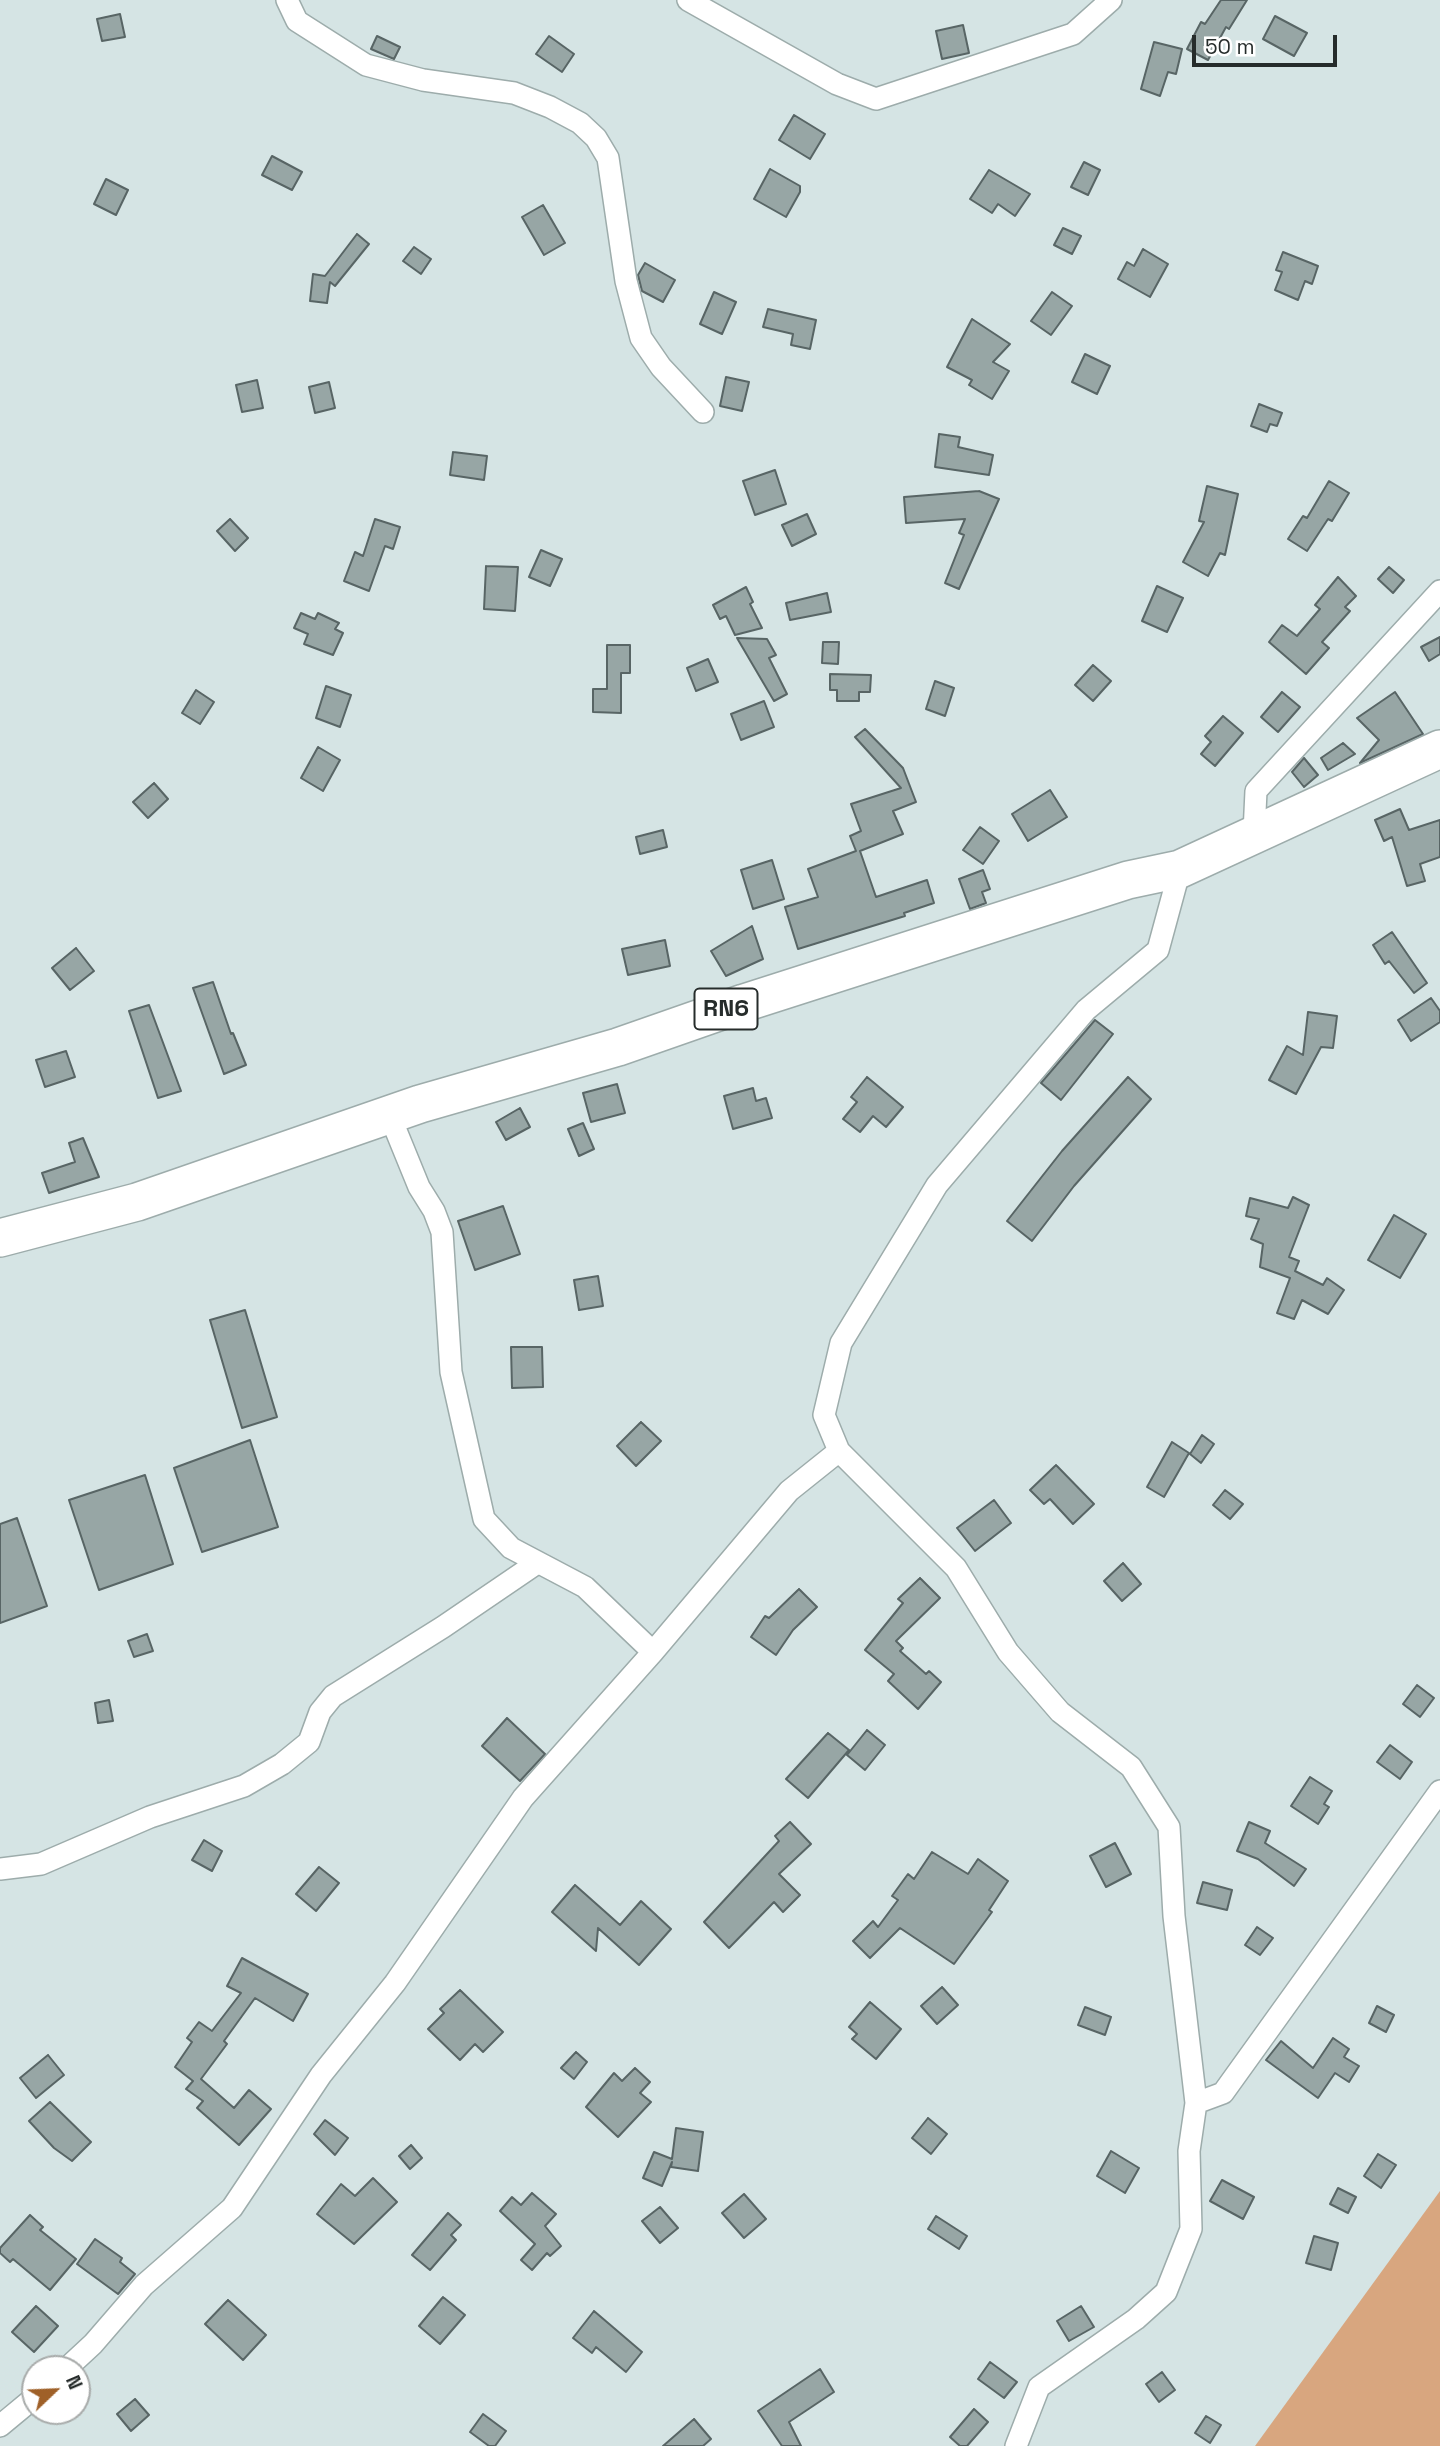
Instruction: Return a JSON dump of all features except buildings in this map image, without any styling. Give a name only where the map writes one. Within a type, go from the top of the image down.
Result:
[{"type":"highway","name":"RN6","points":[[1,1234],[137,1202],[420,1104],[618,1046],[1128,880],[1180,869],[1440,749]]},
{"type":"street","points":[[287,0],[297,21],[366,65],[423,80],[514,93],[550,107],[580,123],[596,138],[608,158],[626,281],[641,338],[661,368],[703,412]]},
{"type":"street","points":[[688,0],[837,84],[876,99],[1073,34],[1111,0]]},
{"type":"street","points":[[1254,833],[1256,791],[1440,591]]},
{"type":"street","points":[[1016,2446],[1039,2387],[1136,2319],[1166,2292],[1191,2230],[1189,2151],[1196,2103],[1174,1916],[1169,1827],[1131,1767],[1060,1712],[1008,1651],[956,1568],[839,1451],[824,1415],[841,1343],[937,1185],[1086,1010],[1158,950],[1180,869]]},
{"type":"street","points":[[390,1116],[419,1187],[434,1211],[442,1232],[442,1265],[452,1357],[451,1372],[484,1519],[511,1548],[585,1587],[653,1652]]},
{"type":"street","points":[[81,2355],[144,2285],[232,2208],[321,2076],[395,1983],[523,1798],[653,1652],[789,1491],[839,1451]]},
{"type":"street","points":[[0,1869],[41,1864],[150,1817],[244,1786],[309,1742],[320,1712],[333,1696],[537,1563]]},
{"type":"street","points":[[1196,2103],[1223,2093],[1440,1791]]},
{"type":"street","points":[[0,2426],[21,2409]]},
{"type":"shaded area","points":[[1440,2191],[1440,2446],[1255,2446]]}]
